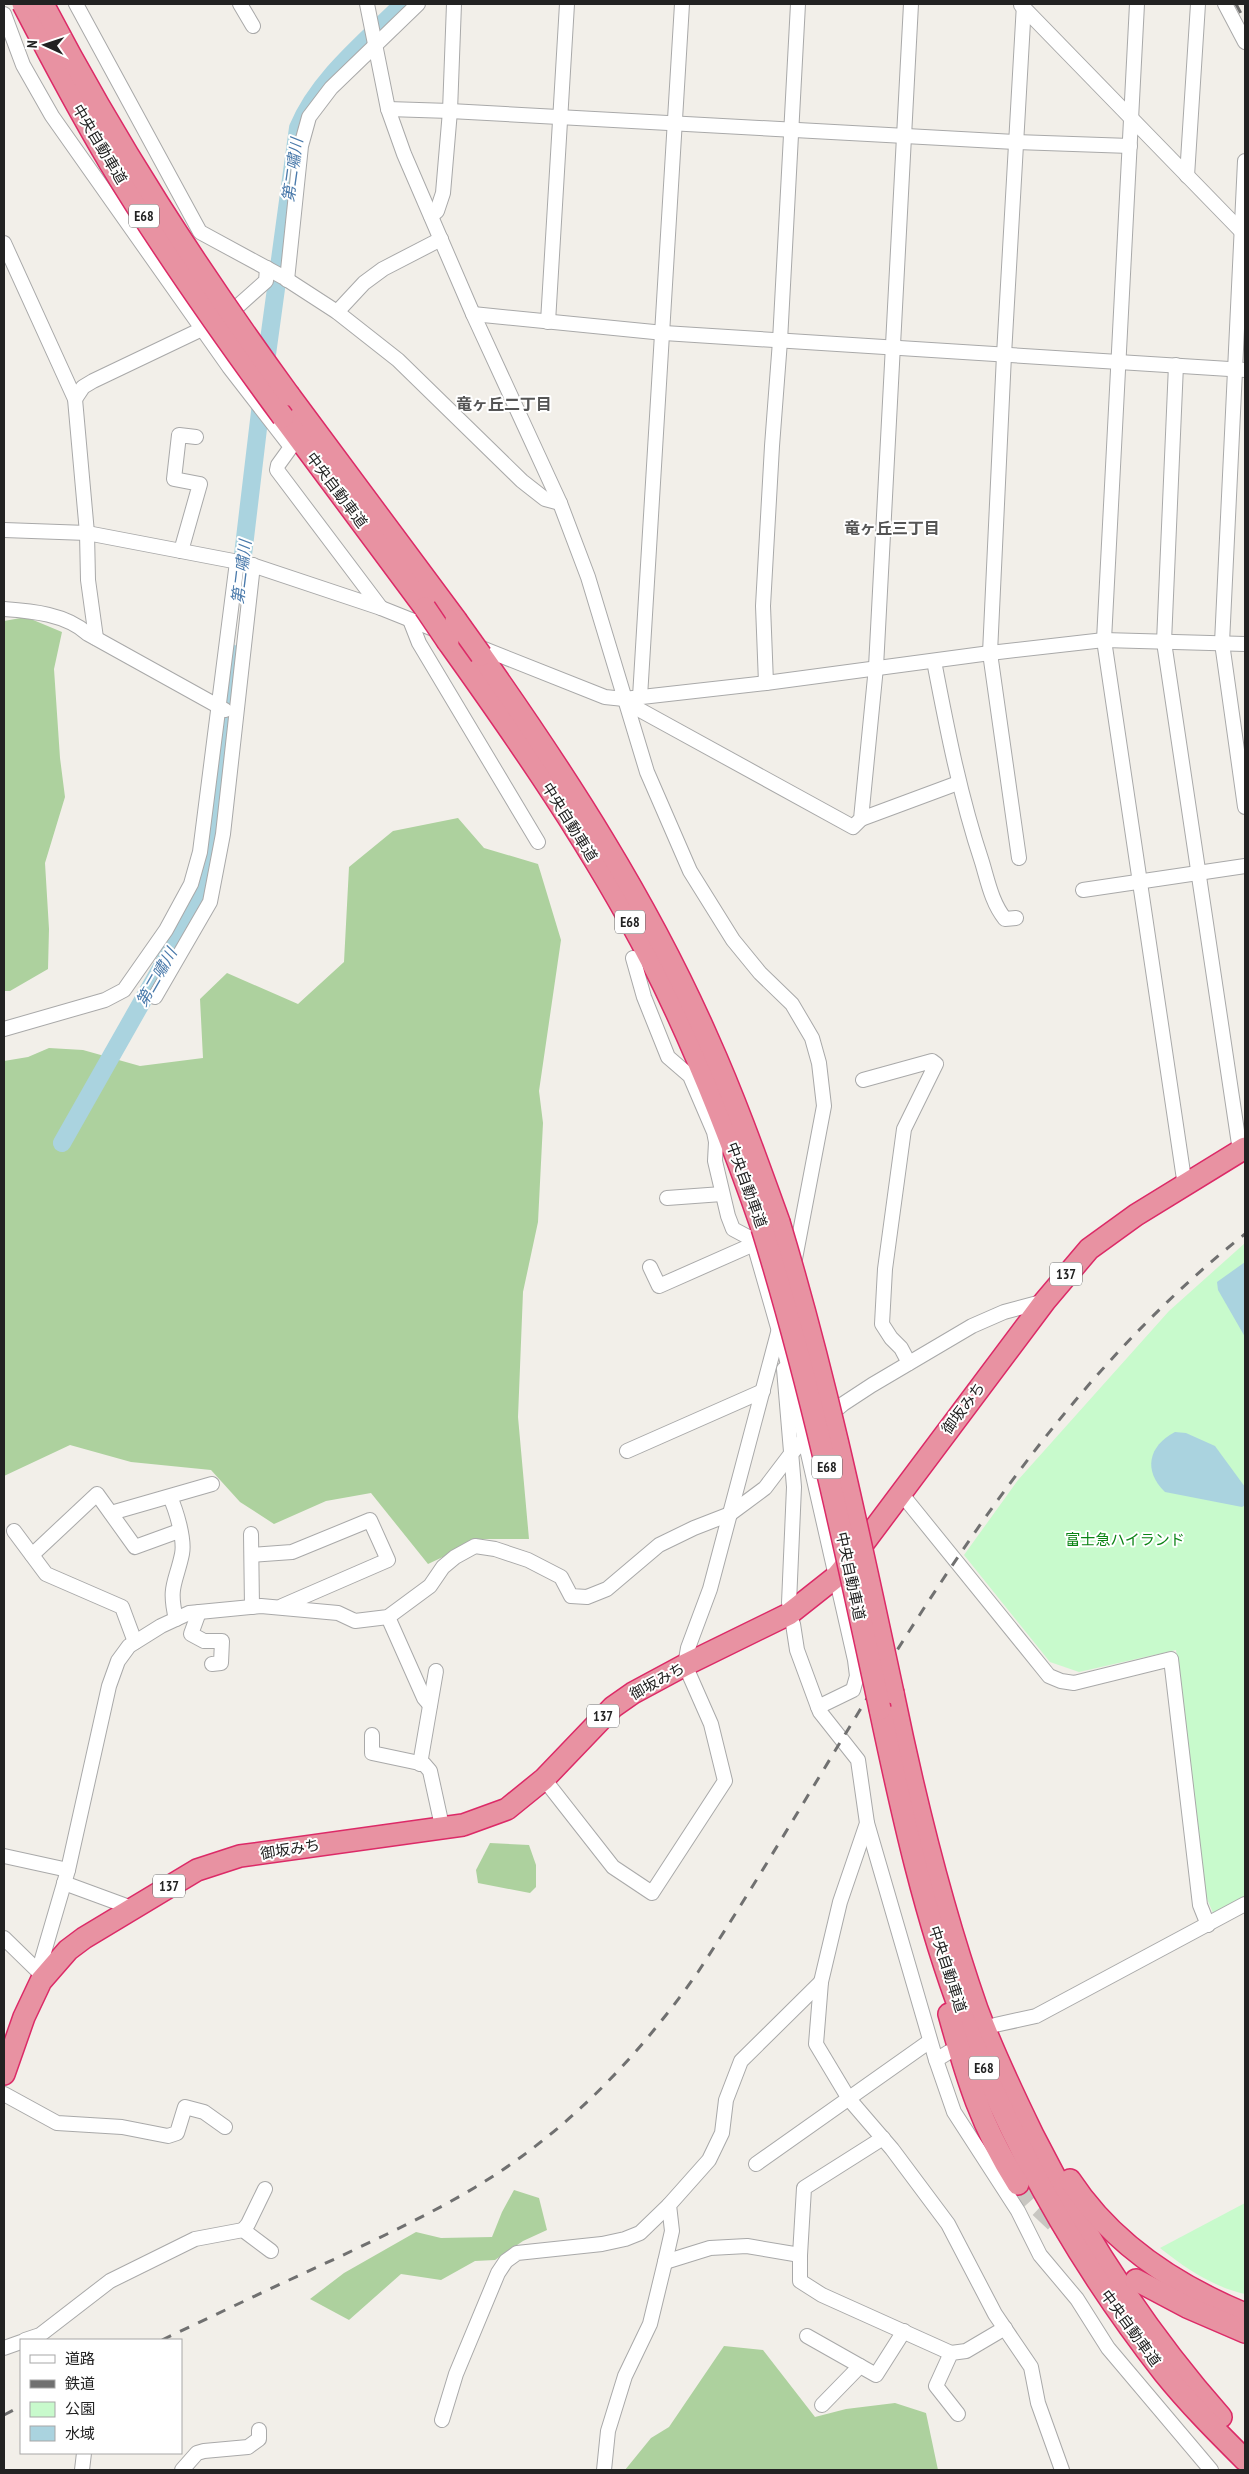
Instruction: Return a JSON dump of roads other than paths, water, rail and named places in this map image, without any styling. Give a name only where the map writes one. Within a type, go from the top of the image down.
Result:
[{"type":"highway","name":"中央自動車道","points":[[23,4],[61,78],[139,209],[208,314],[283,417],[418,614],[448,642],[513,732],[582,839],[650,959],[715,1099],[765,1231]]},
{"type":"highway","name":"中央自動車道","points":[[43,4],[82,79],[166,219],[223,304],[456,620],[546,748],[644,908],[708,1039],[731,1092],[765,1231],[790,1319],[887,1701],[923,1832],[978,2010],[1021,2109],[1092,2243],[1128,2299],[1209,2404],[1245,2444]]},
{"type":"highway","name":"御坂みち","points":[[4,2074],[24,2017],[44,1977],[68,1950],[132,1908],[196,1870],[215,1862],[328,1842],[404,1834],[442,1826],[463,1824],[507,1809],[544,1779],[613,1707],[633,1693],[685,1665],[790,1614],[837,1576],[1045,1301],[1089,1250],[1136,1215],[1243,1150]]},
{"type":"highway","name":"中央自動車道","points":[[887,1701],[894,1775],[925,1897],[963,2016],[986,2073],[1031,2165],[1069,2235],[1114,2306],[1165,2374],[1197,2412],[1245,2460]]},
{"type":"highway","points":[[894,1775],[900,1822],[910,1872],[965,2072],[986,2128],[1018,2184]]},
{"type":"highway","points":[[978,2010],[1057,2159],[1080,2195],[1100,2221],[1145,2260],[1197,2292],[1245,2314]]},
{"type":"highway","points":[[1136,2280],[1187,2307],[1245,2332]]},
{"type":"street","points":[[76,4],[200,232],[277,274],[337,312],[398,360],[522,482],[545,499],[560,503]]},
{"type":"street","points":[[240,4],[253,26]]},
{"type":"street","points":[[367,4],[388,109],[404,154],[473,314],[560,503],[588,577],[647,772],[690,871],[733,940],[760,973],[792,1004],[803,1019],[812,1038],[819,1063],[824,1106],[821,1130],[780,1330],[710,1589],[688,1648],[685,1665],[711,1724],[725,1781],[652,1893],[613,1867],[544,1779]]},
{"type":"street","points":[[75,399],[83,387],[93,381],[202,329],[238,306],[266,281],[277,274],[301,146],[309,117],[331,88],[375,41],[418,4]]},
{"type":"street","points":[[431,216],[438,211],[441,201],[450,110],[454,4]]},
{"type":"street","points":[[548,322],[567,4]]},
{"type":"street","points":[[640,697],[664,333],[682,4]]},
{"type":"street","points":[[766,683],[763,606],[780,341],[798,4]]},
{"type":"street","points":[[861,819],[876,667],[891,348],[911,4]]},
{"type":"street","points":[[1138,4],[1104,640],[1186,1186]]},
{"type":"street","points":[[1187,176],[1198,4]]},
{"type":"street","points":[[1225,4],[1245,42]]},
{"type":"street","points":[[1022,5],[1243,233]]},
{"type":"street","points":[[1019,858],[990,652],[1022,5]]},
{"type":"street","points":[[4,14],[23,65],[52,116],[202,329],[291,447],[278,465],[278,470],[381,608]]},
{"type":"street","points":[[388,109],[450,110],[1015,142],[1130,146]]},
{"type":"street","points":[[1245,160],[1240,370],[1222,643],[1245,807]]},
{"type":"street","points":[[337,312],[364,283],[382,269],[441,239]]},
{"type":"street","points":[[4,243],[75,399],[87,533],[88,580],[96,638]]},
{"type":"street","points":[[473,314],[664,333],[1240,370]]},
{"type":"street","points":[[1176,365],[1164,642],[1198,873],[1243,1150]]},
{"type":"street","points":[[181,551],[200,484],[174,479],[179,434],[196,437]]},
{"type":"street","points":[[4,530],[87,533],[246,564],[381,608],[418,614],[605,697],[624,699],[766,683],[990,652],[1104,640],[1245,644]]},
{"type":"street","points":[[4,1029],[106,1000],[124,990],[153,950],[191,884],[197,865],[227,712],[246,564]]},
{"type":"street","points":[[155,997],[210,902],[215,885],[224,834],[227,712],[246,564]]},
{"type":"street","points":[[4,609],[21,610],[68,620],[96,638],[227,712]]},
{"type":"street","points":[[418,614],[419,643],[538,842]]},
{"type":"street","points":[[934,660],[958,783],[995,904],[1005,919],[1016,918]]},
{"type":"street","points":[[624,699],[640,710],[853,826],[861,819],[958,783]]},
{"type":"street","points":[[1083,890],[1245,866]]},
{"type":"street","points":[[633,958],[644,997],[668,1057],[690,1076],[714,1132],[716,1142],[715,1161],[722,1194],[733,1229],[748,1237],[765,1231]]},
{"type":"street","points":[[863,1080],[932,1061],[936,1064],[904,1129],[885,1268],[882,1324],[891,1338],[901,1348],[909,1363]]},
{"type":"street","points":[[667,1198],[722,1194]]},
{"type":"street","points":[[650,1266],[659,1286],[765,1231]]},
{"type":"street","points":[[765,1231],[780,1330],[837,1576],[857,1676],[853,1690],[818,1707]]},
{"type":"street","points":[[44,1977],[42,1959],[66,1876],[109,1686],[118,1661],[135,1642],[189,1613],[252,1607],[338,1613],[355,1621],[388,1616],[430,1586],[443,1567],[455,1556],[476,1546],[495,1549],[528,1560],[561,1577],[570,1596],[587,1596],[607,1589],[659,1545],[694,1528],[730,1514],[765,1488],[805,1437],[842,1404],[972,1326],[1004,1312],[1045,1301]]},
{"type":"street","points":[[786,1352],[783,1378],[794,1487],[790,1533],[789,1603]]},
{"type":"street","points":[[627,1451],[763,1391]]},
{"type":"street","points":[[111,1513],[212,1484]]},
{"type":"street","points":[[900,1492],[1048,1676],[1061,1682],[1074,1683],[1171,1659],[1200,1905],[1208,1925]]},
{"type":"street","points":[[32,1555],[97,1494],[135,1547],[180,1531]]},
{"type":"street","points":[[170,1496],[180,1531],[182,1552],[176,1571],[172,1600],[176,1619]]},
{"type":"street","points":[[252,1555],[292,1552],[370,1520],[388,1560],[279,1608]]},
{"type":"street","points":[[14,1531],[46,1574],[122,1607],[135,1642]]},
{"type":"street","points":[[251,1534],[252,1607]]},
{"type":"street","points":[[199,1612],[191,1634],[204,1641],[222,1641],[221,1663],[212,1664]]},
{"type":"street","points":[[388,1616],[424,1698],[430,1705]]},
{"type":"street","points":[[792,1624],[797,1650],[820,1712],[858,1760],[867,1823],[930,2041],[954,2112],[1018,2211],[1040,2255],[1077,2299],[1108,2348],[1211,2470]]},
{"type":"street","points":[[420,1764],[436,1671]]},
{"type":"street","points":[[372,1735],[372,1753],[424,1764],[430,1771],[442,1826]]},
{"type":"street","points":[[867,1823],[840,1902],[821,1982],[816,2044],[849,2098],[883,2138],[948,2224],[995,2314],[1031,2367],[1038,2403],[1062,2470]]},
{"type":"street","points":[[4,1856],[66,1876],[132,1908]]},
{"type":"street","points":[[995,2025],[1036,2016],[1245,1904]]},
{"type":"street","points":[[4,1938],[44,1977]]},
{"type":"street","points":[[442,2420],[456,2374],[498,2273],[506,2261],[517,2253],[529,2250],[602,2244],[625,2239],[640,2233],[669,2205],[709,2160],[722,2133],[726,2100],[741,2061],[821,1982]]},
{"type":"street","points":[[756,2164],[930,2041]]},
{"type":"street","points":[[936,2060],[949,2052]]},
{"type":"street","points":[[4,2094],[57,2123],[122,2126],[168,2136],[177,2133],[185,2107],[204,2112],[225,2127]]},
{"type":"street","points":[[883,2138],[804,2188],[800,2281],[822,2294],[951,2352],[966,2351],[1005,2328]]},
{"type":"street","points":[[28,2339],[40,2335],[110,2281],[195,2239],[243,2230],[248,2224],[265,2189]]},
{"type":"street","points":[[604,2470],[608,2431],[625,2376],[650,2324],[672,2231],[669,2205]]},
{"type":"street","points":[[243,2230],[271,2251]]},
{"type":"street","points":[[665,2262],[710,2248],[747,2246],[800,2255]]},
{"type":"street","points":[[807,2336],[876,2375],[904,2332]]},
{"type":"street","points":[[4,2348],[20,2342]]},
{"type":"street","points":[[951,2352],[936,2386],[958,2414]]},
{"type":"street","points":[[822,2405],[860,2366]]},
{"type":"street","points":[[182,2470],[197,2453],[204,2450],[248,2447],[259,2440],[259,2430]]},
{"type":"street","points":[[82,2470],[84,2454]]},
{"type":"street","points":[[77,2470],[88,2470]]},
{"type":"water","points":[[1245,1262],[1245,1337],[1218,1290],[1217,1282]]},
{"type":"water","points":[[1175,1432],[1186,1433],[1215,1446],[1245,1487],[1245,1505],[1242,1507],[1165,1492],[1153,1476],[1152,1459],[1159,1444]]},
{"type":"waterway","name":"第二嘯川","points":[[265,369],[298,128],[307,110],[330,77],[403,4]]},
{"type":"waterway","name":"第二嘯川","points":[[240,580],[262,395]]},
{"type":"waterway","name":"第二嘯川","points":[[62,1143],[194,910],[209,868],[229,710],[231,653]]},
{"type":"tunnel","points":[[1018,2184],[1064,2230]]},
{"type":"railway","points":[[1236,4],[1245,21]]},
{"type":"railway","points":[[164,2339],[386,2234],[478,2186],[547,2137],[595,2095],[659,2024],[698,1972],[880,1677],[943,1580],[1009,1485],[1080,1395],[1158,1311],[1245,1234]]},
{"type":"railway","points":[[4,2415],[20,2407]]},
{"type":"district","name":"竜ヶ丘二丁目","points":[[504,404]]},
{"type":"district","name":"竜ヶ丘三丁目","points":[[892,528]]},
{"type":"park label","name":"富士急ハイランド","points":[[1125,1539]]}]
